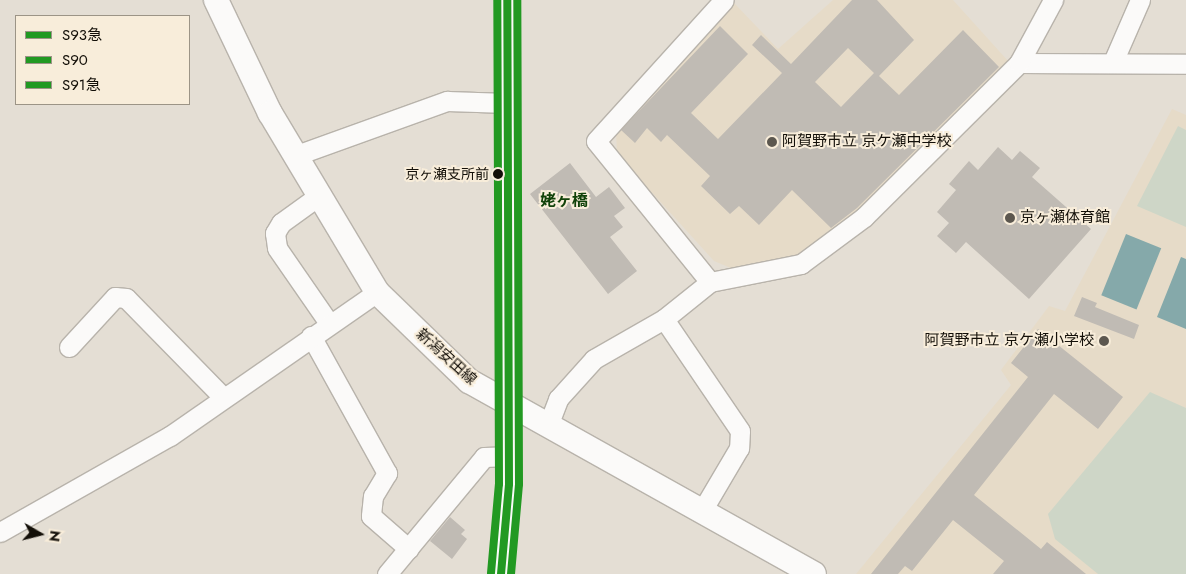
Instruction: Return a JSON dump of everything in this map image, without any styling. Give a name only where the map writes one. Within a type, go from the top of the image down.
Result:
[{"type":"main road","name":"新潟安田線","points":[[216,0],[294,156],[377,292],[469,381],[550,423],[814,574]]},
{"type":"main road","points":[[501,574],[508,456],[507,0]]},
{"type":"street","points":[[710,282],[596,141],[724,0]]},
{"type":"street","points":[[550,423],[558,399],[594,359],[664,319],[710,282],[801,264],[864,217],[1019,63],[1053,0]]},
{"type":"street","points":[[1112,62],[1140,0]]},
{"type":"street","points":[[1019,63],[1112,62],[1186,64]]},
{"type":"street","points":[[294,156],[447,101],[507,103]]},
{"type":"street","points":[[317,196],[280,223],[275,233],[277,248],[329,323]]},
{"type":"street","points":[[0,532],[170,436],[329,323],[377,292]]},
{"type":"street","points":[[69,347],[115,297],[126,298],[223,397]]},
{"type":"street","points":[[664,319],[740,431],[739,448],[703,509]]},
{"type":"street","points":[[311,336],[387,473],[374,496],[371,516],[409,549]]},
{"type":"street","points":[[387,574],[484,457],[508,456]]},
{"type":"shaded area","name":"阿賀野市立 京ケ瀬中学校","points":[[833,0],[953,0],[1009,62],[847,226],[792,265],[743,273],[714,261],[617,154],[616,130],[734,3],[778,49]]},
{"type":"shaded area","name":"阿賀野市立 京ケ瀬小学校","points":[[1172,109],[1186,115],[1186,574],[856,574],[1011,385],[1001,370],[1049,306],[1065,311]]},
{"type":"green space","points":[[1178,126],[1186,130],[1186,227],[1137,206]]},
{"type":"green space","points":[[1150,392],[1186,408],[1186,574],[1098,574],[1055,539],[1048,514]]},
{"type":"water","points":[[1126,234],[1161,248],[1137,309],[1101,295]]},
{"type":"water","points":[[1181,257],[1186,259],[1186,329],[1157,317]]},
{"type":"building","points":[[852,0],[877,0],[914,40],[879,76],[899,95],[963,30],[999,67],[857,208],[831,228],[792,190],[759,225],[739,206],[730,214],[701,186],[710,176],[667,135],[661,142],[647,128],[635,143],[621,130],[720,26],[748,54],[691,113],[718,139],[782,73],[752,45],[761,35],[791,64]],"holes":[[[848,48],[874,73],[841,107],[815,82]]]},
{"type":"building","name":"京ヶ瀬体育館","points":[[998,147],[1012,160],[1020,151],[1040,168],[1032,177],[1091,229],[1029,299],[966,242],[956,253],[937,236],[949,223],[937,212],[956,190],[949,184],[969,161],[978,170]]},
{"type":"building","points":[[570,163],[596,197],[609,187],[625,208],[614,216],[623,227],[610,237],[637,271],[608,294],[530,194]]},
{"type":"building","points":[[1082,297],[1097,303],[1095,307],[1139,325],[1134,339],[1074,316]]},
{"type":"building","points":[[1038,329],[1123,397],[1098,429],[1054,394],[974,495],[1041,549],[1047,542],[1086,574],[993,574],[1004,561],[953,520],[912,571],[905,566],[898,574],[871,574],[1028,377],[1011,363]]},
{"type":"building","points":[[450,517],[465,530],[461,534],[467,539],[452,559],[430,541]]},
{"type":"transit line","name":"S91急","points":[[491,573],[499,484],[497,0]]},
{"type":"transit line","name":"S93急","points":[[501,574],[509,484],[507,0]]},
{"type":"transit line","name":"S90","points":[[511,574],[519,484],[517,0]]},
{"type":"place","name":"阿賀野市立 京ケ瀬中学校","points":[[772,142]]},
{"type":"place","name":"京ヶ瀬支所前","points":[[498,174]]},
{"type":"place","name":"京ヶ瀬体育館","points":[[1010,218]]},
{"type":"place","name":"阿賀野市立 京ケ瀬小学校","points":[[1104,341]]},
{"type":"district","name":"姥ヶ橋","points":[[564,201]]}]
